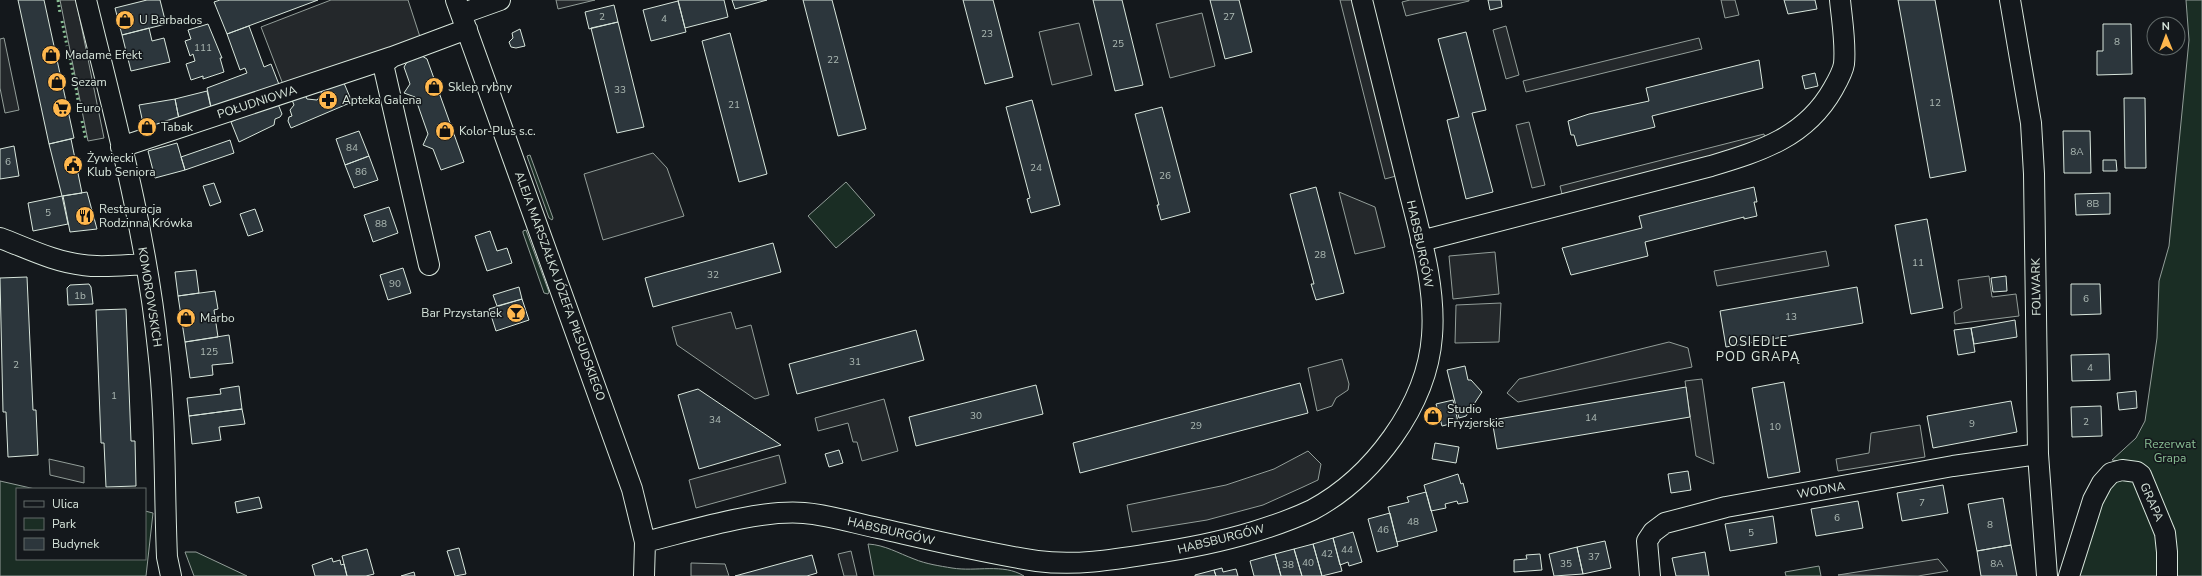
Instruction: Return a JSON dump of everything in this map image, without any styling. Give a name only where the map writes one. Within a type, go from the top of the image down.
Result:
[{"type":"street","name":"KOMOROWSKICH","points":[[86,0],[121,146],[145,264],[158,349],[167,557],[171,576]]},
{"type":"street","name":"POŁUDNIOWA","points":[[121,146],[392,57],[462,14],[500,0]]},
{"type":"street","name":"HABSBURGÓW","points":[[645,542],[775,513],[804,513],[949,545],[1093,570],[1173,550],[1236,537],[1277,524],[1313,509],[1351,483],[1371,465],[1391,440],[1405,416],[1422,383],[1429,357],[1432,335],[1431,300],[1427,265],[1362,0]]},
{"type":"street","points":[[1421,241],[1711,166],[1757,152],[1785,138],[1825,104],[1844,65],[1840,0]]},
{"type":"street","name":"FOLWARK","points":[[2010,0],[2031,123],[2034,174],[2038,454],[2047,576]]},
{"type":"street","name":"ALEJA MARSZAŁKA JÓZEFA PIŁSUDSKIEGO","points":[[462,14],[632,489],[645,542],[644,576]]},
{"type":"street","points":[[392,57],[383,64],[385,80],[429,265]]},
{"type":"street","points":[[0,238],[57,260],[82,265],[106,266],[145,264]]},
{"type":"street","name":"WODNA","points":[[1650,576],[1647,541],[1653,532],[1665,523],[1726,507],[1953,466],[2038,454]]},
{"type":"street","name":"GRAPA","points":[[2069,576],[2093,500],[2100,486],[2111,473],[2126,470],[2137,472],[2141,475],[2163,525],[2167,541],[2167,576]]},
{"type":"green space","name":"Rezerwat Grapa","points":[[2186,0],[2202,0],[2202,576],[2075,576],[2077,550],[2123,462],[2112,460],[2136,438],[2145,421],[2157,338],[2159,281],[2169,246],[2189,40]]},
{"type":"green space","points":[[530,155],[553,218],[552,220],[549,218],[528,159],[527,156]]},
{"type":"green space","points":[[846,182],[875,215],[836,248],[808,216]]},
{"type":"green space","points":[[526,230],[549,292],[548,294],[544,293],[523,233],[523,231]]},
{"type":"green space","points":[[0,481],[31,488],[16,488],[16,560],[146,560],[146,511],[153,513],[146,576],[0,576]]},
{"type":"green space","points":[[868,544],[886,548],[933,565],[961,569],[1007,570],[1024,576],[874,576]]},
{"type":"green space","points":[[185,552],[196,552],[247,576],[194,576]]},
{"type":"green space","points":[[1819,566],[1821,576],[1786,576],[1785,572]]},
{"type":"shaded area","points":[[60,0],[76,0],[104,138],[88,141]]},
{"type":"shaded area","points":[[331,0],[408,0],[422,43],[284,87],[261,27]]},
{"type":"shaded area","points":[[556,0],[595,0],[558,9]]},
{"type":"shaded area","points":[[1340,0],[1352,0],[1396,176],[1385,179]]},
{"type":"shaded area","points":[[1410,0],[1469,1],[1406,16],[1402,2]]},
{"type":"shaded area","points":[[1721,0],[1735,0],[1739,15],[1725,18]]},
{"type":"shaded area","points":[[1202,13],[1215,66],[1170,78],[1156,24]]},
{"type":"shaded area","points":[[1079,23],[1092,75],[1052,85],[1039,32]]},
{"type":"shaded area","points":[[1506,26],[1519,75],[1506,79],[1493,30]]},
{"type":"shaded area","points":[[4,38],[19,110],[5,113],[0,88],[0,39]]},
{"type":"shaded area","points":[[1699,38],[1702,49],[1526,92],[1523,81]]},
{"type":"shaded area","points":[[1529,122],[1545,185],[1532,188],[1516,125]]},
{"type":"shaded area","points":[[1764,134],[1766,142],[1563,198],[1560,186]]},
{"type":"shaded area","points":[[653,153],[667,168],[684,216],[603,240],[584,174]]},
{"type":"shaded area","points":[[1339,192],[1375,207],[1385,247],[1355,254]]},
{"type":"shaded area","points":[[1826,251],[1829,266],[1717,286],[1714,271]]},
{"type":"shaded area","points":[[1495,252],[1499,294],[1453,299],[1449,256]]},
{"type":"shaded area","points":[[1989,276],[1992,297],[2016,294],[2019,316],[1955,324],[1954,312],[1962,308],[1958,280]]},
{"type":"shaded area","points":[[1501,303],[1499,342],[1455,343],[1456,305]]},
{"type":"shaded area","points":[[731,312],[736,329],[751,325],[769,395],[755,399],[677,345],[672,327]]},
{"type":"shaded area","points":[[1669,342],[1688,348],[1692,367],[1518,402],[1507,393],[1519,379]]},
{"type":"shaded area","points":[[1342,359],[1349,384],[1348,390],[1336,398],[1332,406],[1317,411],[1308,368]]},
{"type":"shaded area","points":[[1702,379],[1714,464],[1696,456],[1685,381]]},
{"type":"shaded area","points":[[884,399],[898,451],[862,461],[857,442],[853,442],[848,423],[818,431],[815,418]]},
{"type":"shaded area","points":[[1920,425],[1925,457],[1838,471],[1836,459],[1869,453],[1871,433]]},
{"type":"shaded area","points":[[1308,451],[1321,464],[1318,480],[1303,487],[1263,505],[1207,520],[1132,532],[1127,505],[1226,485],[1274,469]]},
{"type":"shaded area","points":[[779,455],[786,483],[696,508],[689,480]]},
{"type":"shaded area","points":[[49,459],[84,467],[84,483],[50,475]]},
{"type":"shaded area","points":[[851,551],[857,576],[844,576],[838,554]]},
{"type":"shaded area","points":[[1938,559],[1948,571],[1918,576],[1838,575]]},
{"type":"shaded area","points":[[691,563],[725,564],[729,576],[691,576]]},
{"type":"building","points":[[18,0],[44,0],[74,138],[49,144]]},
{"type":"building","points":[[147,0],[160,0],[166,24],[122,35],[115,8]]},
{"type":"building","points":[[220,0],[318,0],[227,34],[214,2]]},
{"type":"building","points":[[678,0],[724,0],[728,17],[685,28]]},
{"type":"building","points":[[732,0],[767,0],[735,9]]},
{"type":"building","points":[[803,0],[832,0],[866,129],[838,136]]},
{"type":"building","points":[[963,0],[993,0],[1013,77],[985,84]]},
{"type":"building","points":[[1093,0],[1122,0],[1143,85],[1115,91]]},
{"type":"building","points":[[1210,0],[1239,0],[1252,52],[1225,59]]},
{"type":"building","points":[[1488,0],[1501,0],[1502,7],[1490,10]]},
{"type":"building","points":[[1784,0],[1815,0],[1817,9],[1788,14]]},
{"type":"building","points":[[1898,0],[1935,0],[1966,171],[1930,178]]},
{"type":"building","points":[[678,1],[686,32],[651,41],[643,10]]},
{"type":"building","points":[[614,5],[618,22],[589,29],[585,12]]},
{"type":"building","points":[[618,22],[644,127],[617,133],[591,28]]},
{"type":"building","points":[[208,24],[222,58],[220,58],[224,72],[203,79],[203,76],[191,80],[186,64],[195,61],[193,54],[190,56],[185,41],[191,39],[188,30]]},
{"type":"building","points":[[2103,24],[2131,24],[2132,74],[2097,75],[2097,51],[2103,51]]},
{"type":"building","points":[[249,26],[264,67],[271,64],[280,87],[212,112],[207,88],[247,73],[245,68],[240,70],[227,34]]},
{"type":"building","points":[[149,28],[152,41],[164,38],[170,62],[131,71],[122,35]]},
{"type":"building","points":[[520,29],[525,46],[516,48],[511,47],[509,42],[513,38],[512,33]]},
{"type":"building","points":[[1466,32],[1486,110],[1472,113],[1493,192],[1466,199],[1447,120],[1459,117],[1438,39]]},
{"type":"building","points":[[730,33],[767,174],[739,182],[702,41]]},
{"type":"building","points":[[422,56],[427,59],[464,162],[441,170],[433,149],[423,145],[428,134],[415,97],[404,93],[410,84],[404,67],[407,62]]},
{"type":"building","points":[[1759,60],[1763,88],[1652,116],[1655,127],[1577,146],[1574,135],[1571,135],[1568,121],[1589,114],[1649,101],[1646,88]]},
{"type":"building","points":[[1815,73],[1818,86],[1805,89],[1802,76]]},
{"type":"building","points":[[341,76],[352,102],[291,128],[288,121],[289,117],[292,116],[290,110],[294,105],[292,100],[305,95],[307,99],[317,100],[322,94],[318,86]]},
{"type":"building","points":[[207,91],[212,112],[179,119],[175,99]]},
{"type":"building","points":[[2124,98],[2145,98],[2146,168],[2125,168]]},
{"type":"building","points":[[175,99],[179,119],[145,132],[139,105]]},
{"type":"building","points":[[1032,100],[1060,205],[1031,213],[1027,199],[1030,198],[1006,107]]},
{"type":"building","points":[[278,104],[282,114],[280,117],[275,119],[274,125],[239,142],[231,122],[237,119],[237,116],[264,110]]},
{"type":"building","points":[[1162,107],[1190,212],[1161,220],[1157,205],[1159,205],[1135,114]]},
{"type":"building","points":[[359,131],[369,156],[345,165],[336,139]]},
{"type":"building","points":[[2063,131],[2090,131],[2091,173],[2064,173]]},
{"type":"building","points":[[71,139],[82,193],[62,196],[49,144]]},
{"type":"building","points":[[230,140],[234,153],[185,170],[181,157]]},
{"type":"building","points":[[177,143],[185,170],[155,178],[148,151]]},
{"type":"building","points":[[14,146],[19,176],[0,179],[0,149]]},
{"type":"building","points":[[369,156],[378,180],[354,188],[345,165]]},
{"type":"building","points":[[2103,160],[2116,160],[2117,171],[2103,171]]},
{"type":"building","points":[[214,183],[221,202],[210,206],[203,186]]},
{"type":"building","points":[[1316,187],[1344,293],[1316,300],[1311,284],[1314,284],[1290,194]]},
{"type":"building","points":[[1754,187],[1757,202],[1754,202],[1757,216],[1744,219],[1744,217],[1645,242],[1648,256],[1571,275],[1562,248],[1642,228],[1639,216]]},
{"type":"building","points":[[87,192],[97,229],[70,232],[63,196]]},
{"type":"building","points":[[2110,193],[2110,214],[2076,215],[2075,194]]},
{"type":"building","points":[[62,196],[68,224],[33,231],[28,203]]},
{"type":"building","points":[[389,207],[398,233],[373,242],[364,215]]},
{"type":"building","points":[[255,209],[263,231],[248,236],[240,214]]},
{"type":"building","points":[[1927,219],[1943,308],[1911,314],[1895,225]]},
{"type":"building","points":[[490,231],[497,251],[507,248],[512,263],[487,271],[475,236]]},
{"type":"building","points":[[773,243],[781,272],[653,307],[645,278]]},
{"type":"building","points":[[403,268],[411,293],[388,300],[380,275]]},
{"type":"building","points":[[196,270],[199,293],[178,296],[175,272]]},
{"type":"building","points":[[2006,276],[2007,291],[1993,292],[1991,278]]},
{"type":"building","points":[[27,277],[33,410],[36,410],[38,455],[8,457],[6,412],[3,412],[0,278]]},
{"type":"building","points":[[89,284],[91,287],[93,304],[68,305],[67,288],[70,285]]},
{"type":"building","points":[[2071,284],[2100,284],[2101,314],[2071,315]]},
{"type":"building","points":[[519,287],[522,299],[497,306],[493,295]]},
{"type":"building","points":[[1857,287],[1863,323],[1726,347],[1720,311]]},
{"type":"building","points":[[215,291],[218,309],[214,310],[218,337],[185,342],[178,296]]},
{"type":"building","points":[[522,299],[529,320],[496,331],[489,309]]},
{"type":"building","points":[[126,309],[131,441],[135,441],[136,486],[106,487],[104,443],[101,443],[96,310]]},
{"type":"building","points":[[2015,320],[2017,337],[1974,344],[1971,328]]},
{"type":"building","points":[[1971,328],[1975,352],[1958,355],[1954,330]]},
{"type":"building","points":[[916,330],[924,360],[797,394],[789,364]]},
{"type":"building","points":[[229,335],[233,363],[212,365],[213,375],[190,378],[185,342]]},
{"type":"building","points":[[2109,354],[2110,380],[2072,381],[2071,355]]},
{"type":"building","points":[[1465,366],[1468,380],[1471,380],[1482,392],[1466,416],[1459,418],[1447,370]]},
{"type":"building","points":[[1784,382],[1800,472],[1768,478],[1752,388]]},
{"type":"building","points":[[1300,383],[1308,413],[1080,473],[1073,443]]},
{"type":"building","points":[[1036,385],[1043,414],[916,446],[909,417]]},
{"type":"building","points":[[239,386],[242,409],[189,416],[187,398],[221,394],[220,389]]},
{"type":"building","points":[[1686,387],[1690,417],[1497,449],[1492,420]]},
{"type":"building","points":[[698,389],[781,445],[699,469],[678,395]]},
{"type":"building","points":[[2136,391],[2137,408],[2119,410],[2117,393]]},
{"type":"building","points":[[1453,400],[1458,422],[1442,426],[1436,404]]},
{"type":"building","points":[[2011,401],[2017,432],[1933,448],[1927,416]]},
{"type":"building","points":[[2101,406],[2102,436],[2072,437],[2071,407]]},
{"type":"building","points":[[242,409],[245,424],[219,427],[221,440],[192,444],[189,416]]},
{"type":"building","points":[[1435,443],[1459,447],[1456,463],[1432,459]]},
{"type":"building","points":[[839,450],[843,463],[829,467],[825,454]]},
{"type":"building","points":[[1688,471],[1691,490],[1671,493],[1668,474]]},
{"type":"building","points":[[1458,474],[1461,484],[1463,483],[1468,502],[1458,504],[1457,501],[1445,504],[1446,508],[1431,511],[1424,485]]},
{"type":"building","points":[[1943,485],[1948,513],[1902,521],[1897,493]]},
{"type":"building","points":[[1426,492],[1437,531],[1397,542],[1388,507],[1409,502],[1407,497]]},
{"type":"building","points":[[259,497],[262,508],[237,513],[235,502]]},
{"type":"building","points":[[2003,498],[2011,545],[1977,551],[1968,504]]},
{"type":"building","points":[[1858,501],[1863,528],[1816,536],[1811,509]]},
{"type":"building","points":[[1390,513],[1398,546],[1377,552],[1368,519]]},
{"type":"building","points":[[1773,516],[1777,543],[1730,551],[1725,524]]},
{"type":"building","points":[[1353,532],[1362,562],[1349,566],[1348,562],[1340,565],[1333,538]]},
{"type":"building","points":[[1333,538],[1342,571],[1322,576],[1313,544]]},
{"type":"building","points":[[1605,541],[1611,568],[1583,574],[1577,547]]},
{"type":"building","points":[[1313,544],[1322,576],[1302,576],[1294,549]]},
{"type":"building","points":[[2011,545],[2017,576],[1981,576],[1977,551]]},
{"type":"building","points":[[1577,547],[1583,574],[1554,576],[1549,554]]},
{"type":"building","points":[[459,548],[466,574],[455,576],[447,551]]},
{"type":"building","points":[[367,549],[374,574],[366,576],[347,576],[342,556]]},
{"type":"building","points":[[1294,549],[1302,576],[1281,576],[1275,554]]},
{"type":"building","points":[[1705,552],[1709,576],[1676,576],[1672,558]]},
{"type":"building","points":[[1275,554],[1281,576],[1254,576],[1250,561]]},
{"type":"building","points":[[1540,554],[1542,570],[1514,572],[1514,560],[1527,559],[1526,555]]},
{"type":"building","points":[[812,555],[817,573],[807,576],[735,576]]},
{"type":"building","points":[[332,558],[333,562],[340,560],[341,565],[344,564],[347,576],[315,576],[312,565]]},
{"type":"building","points":[[1222,568],[1223,572],[1236,569],[1238,576],[1216,576],[1214,570]]},
{"type":"building","points":[[1214,570],[1216,576],[1195,576],[1195,575]]},
{"type":"building","points":[[414,572],[415,576],[401,576]]},
{"type":"hedge","points":[[58,0],[60,13]]},
{"type":"hedge","points":[[62,21],[67,46]]},
{"type":"hedge","points":[[69,53],[74,79]]},
{"type":"hedge","points":[[76,88],[80,112]]},
{"type":"hedge","points":[[82,121],[86,140]]},
{"type":"place","name":"U Barbados","points":[[125,20]]},
{"type":"place","name":"Madame Efekt","points":[[51,55]]},
{"type":"place","name":"Sezam","points":[[57,82]]},
{"type":"place","name":"Sklep rybny","points":[[434,87]]},
{"type":"place","name":"Apteka Galena","points":[[328,100]]},
{"type":"place","name":"Euro","points":[[62,108]]},
{"type":"place","name":"Tabak","points":[[147,127]]},
{"type":"place","name":"Kolor-Plus s.c.","points":[[445,131]]},
{"type":"place","name":"Żywiecki Klub Seniora","points":[[73,165]]},
{"type":"place","name":"Restauracja Rodzinna Krówka","points":[[85,216]]},
{"type":"place","name":"Bar Przystanek","points":[[516,313]]},
{"type":"place","name":"Marbo","points":[[186,318]]},
{"type":"place","name":"Studio Fryzjerskie","points":[[1433,416]]},
{"type":"district","name":"OSIEDLE POD GRAPĄ","points":[[1758,350]]}]
